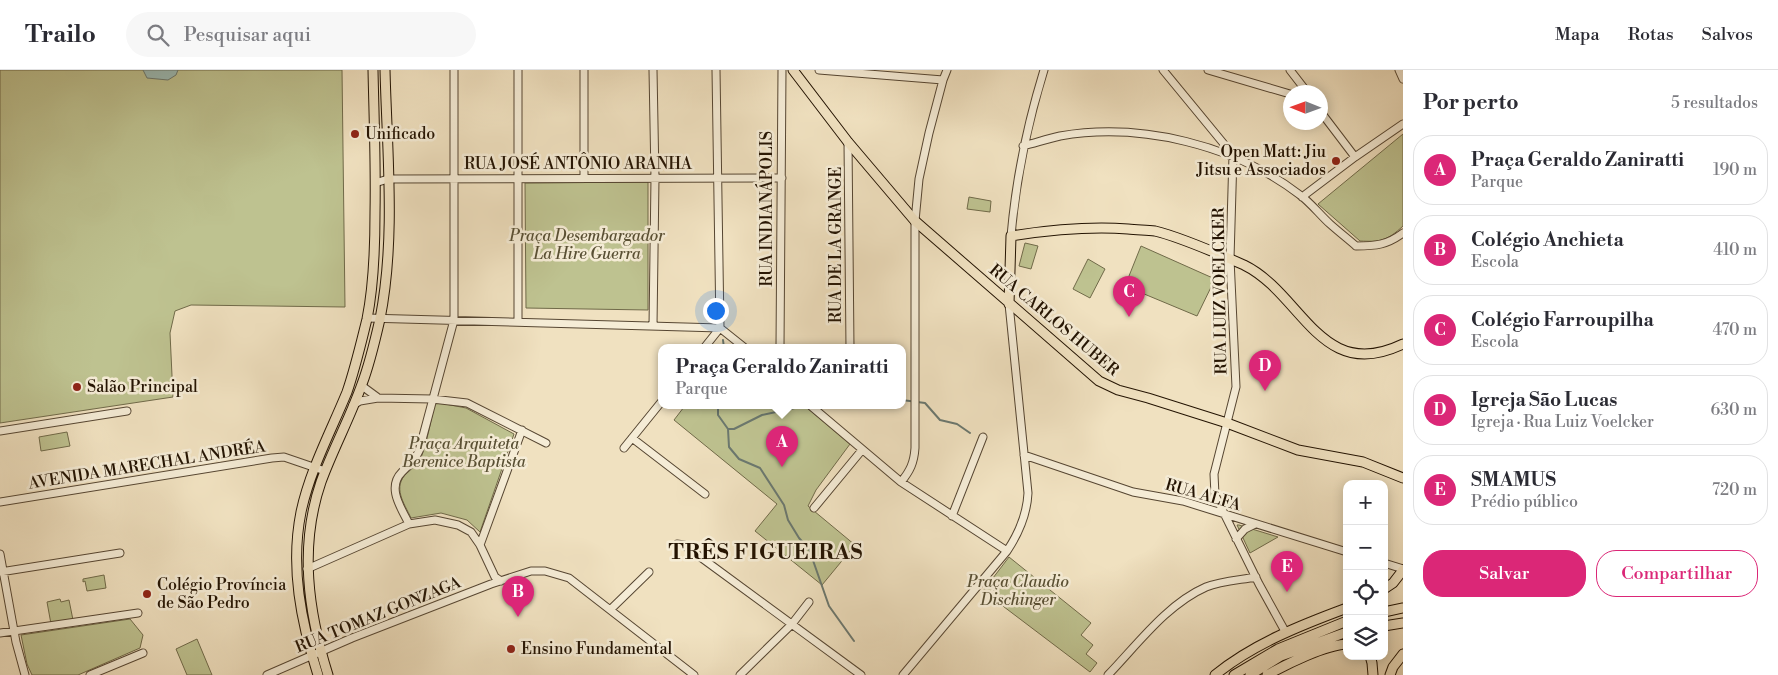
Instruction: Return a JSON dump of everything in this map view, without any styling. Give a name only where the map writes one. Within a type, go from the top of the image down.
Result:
[{"type":"main road","points":[[328,675],[316,654],[302,617],[297,565],[301,512],[315,468],[347,390],[367,318],[374,252],[373,70]]},
{"type":"main road","points":[[318,675],[307,569],[313,513],[326,471],[362,386],[372,355],[380,319],[390,244],[385,70]]},
{"type":"main road","name":"RUA CARLOS HUBER","points":[[796,70],[848,142],[915,221],[1008,304],[1100,381],[1111,388],[1228,423],[1298,450],[1363,462],[1403,478]]},
{"type":"main road","points":[[1008,304],[1010,236],[1070,229],[1113,228],[1154,231],[1246,266],[1262,277],[1311,327],[1332,345],[1349,352],[1365,355],[1390,350],[1403,344]]},
{"type":"main road","points":[[1388,586],[1393,583],[1403,569]]},
{"type":"main road","points":[[1388,611],[1401,609]]},
{"type":"main road","points":[[1215,675],[1232,661],[1286,633],[1343,610]]},
{"type":"main road","points":[[1234,675],[1278,649],[1343,624]]},
{"type":"main road","points":[[1250,675],[1282,656],[1343,633]]},
{"type":"main road","points":[[1267,675],[1299,659],[1343,645]]},
{"type":"main road","points":[[1390,675],[1393,667],[1403,654]]},
{"type":"main road","points":[[1371,660],[1373,675]]},
{"type":"street","points":[[409,524],[396,496],[395,485],[399,475],[417,456],[454,320],[454,70]]},
{"type":"street","points":[[518,70],[518,322]]},
{"type":"street","points":[[584,70],[584,178]]},
{"type":"street","points":[[653,70],[655,178],[653,326]]},
{"type":"street","points":[[707,344],[720,328],[716,70]]},
{"type":"street","name":"RUA INDIANÁPOLIS","points":[[780,344],[782,70]]},
{"type":"street","points":[[819,70],[942,80]]},
{"type":"street","points":[[901,482],[914,462],[916,448],[915,221],[919,179],[942,80],[947,70]]},
{"type":"street","points":[[1010,236],[1015,189],[1023,146],[1044,70]]},
{"type":"street","points":[[1163,70],[1233,155]]},
{"type":"street","points":[[1208,70],[1283,92]]},
{"type":"street","points":[[1290,70],[1302,85]]},
{"type":"street","points":[[1399,70],[1403,79]]},
{"type":"street","points":[[1328,122],[1355,157]]},
{"type":"street","points":[[1302,197],[1403,124]]},
{"type":"street","points":[[1023,146],[1060,136],[1117,132],[1166,137],[1233,155],[1256,167],[1302,197],[1356,246],[1378,246],[1403,233]]},
{"type":"street","name":"RUA DE LA GRANGE","points":[[848,142],[850,344]]},
{"type":"street","name":"RUA LUIZ VOELCKER","points":[[1233,155],[1230,259],[1236,387],[1214,474],[1215,496],[1286,633]]},
{"type":"street","name":"RUA JOSÉ ANTÔNIO ARANHA","points":[[375,184],[388,179],[455,178],[782,178]]},
{"type":"street","points":[[903,675],[1007,551],[1018,534],[1026,513],[1028,493],[1008,304]]},
{"type":"street","points":[[367,318],[720,328],[740,344]]},
{"type":"street","points":[[362,386],[378,398]]},
{"type":"street","points":[[353,405],[360,401],[378,398],[418,398],[467,403],[546,442]]},
{"type":"street","points":[[418,398],[424,405],[428,415]]},
{"type":"street","points":[[624,448],[658,406]]},
{"type":"street","points":[[814,409],[901,482],[1007,551]]},
{"type":"street","points":[[0,431],[127,411]]},
{"type":"street","points":[[480,545],[522,430]]},
{"type":"street","points":[[952,516],[983,437]]},
{"type":"street","points":[[632,438],[705,494]]},
{"type":"street","points":[[1023,444],[1036,460]]},
{"type":"street","points":[[814,508],[862,450]]},
{"type":"street","name":"RUA ALFA","points":[[1024,455],[1133,492],[1184,501],[1343,551]]},
{"type":"street","name":"AVENIDA MARECHAL ANDRÉA","points":[[0,502],[272,458],[284,457],[326,471]]},
{"type":"street","points":[[1232,529],[1233,522],[1240,519]]},
{"type":"street","points":[[307,569],[409,524],[435,520],[458,524],[471,532],[480,545],[495,577],[501,581]]},
{"type":"street","points":[[1236,539],[1245,529],[1254,524]]},
{"type":"street","points":[[677,544],[684,545],[860,675]]},
{"type":"street","points":[[2,572],[120,553]]},
{"type":"street","points":[[0,554],[2,572],[24,675]]},
{"type":"street","points":[[487,561],[502,576],[509,579]]},
{"type":"street","points":[[487,561],[492,580],[491,584]]},
{"type":"street","points":[[1388,564],[1403,569]]},
{"type":"street","name":"RUA TOMAZ GONZAGA","points":[[267,675],[352,638],[491,584],[530,571],[554,572],[569,578],[694,675]]},
{"type":"street","points":[[611,609],[649,572]]},
{"type":"street","points":[[1108,675],[1174,607],[1190,595],[1208,586],[1256,577]]},
{"type":"street","points":[[740,675],[792,624],[810,602]]},
{"type":"street","points":[[0,633],[138,613]]},
{"type":"street","points":[[90,675],[143,654]]},
{"type":"green space","points":[[0,70],[342,70],[345,307],[191,305],[175,311],[170,333],[173,397],[0,423]]},
{"type":"green space","points":[[1403,134],[1403,226],[1383,240],[1360,241],[1318,204]]},
{"type":"green space","name":"Praça Desembargador La Hire Guerra","points":[[648,182],[648,310],[526,308],[525,183]]},
{"type":"green space","points":[[969,197],[991,201],[990,212],[967,209]]},
{"type":"green space","points":[[1025,243],[1038,246],[1031,269],[1019,266]]},
{"type":"green space","points":[[1141,246],[1215,279],[1197,316],[1125,286]]},
{"type":"green space","points":[[1088,259],[1105,269],[1090,298],[1073,289]]},
{"type":"green space","name":"Praça Arquiteta Berenice Baptista","points":[[435,402],[466,408],[514,434],[480,532],[467,520],[441,513],[411,518],[403,501],[400,484],[422,455]]},
{"type":"green space","points":[[682,409],[809,409],[850,444],[816,490],[808,506],[855,545],[822,585],[755,531],[777,504],[674,420]]},
{"type":"green space","points":[[67,432],[70,446],[41,451],[39,437]]},
{"type":"green space","points":[[1237,525],[1239,525],[1278,537],[1250,553]]},
{"type":"green space","name":"Praça Claudio Dischinger","points":[[1009,557],[1091,623],[1081,635],[1093,645],[1086,654],[1097,663],[1090,672],[983,591]]},
{"type":"green space","points":[[104,575],[106,588],[87,591],[83,579]]},
{"type":"green space","points":[[60,599],[61,602],[69,600],[73,620],[51,624],[47,602]]},
{"type":"green space","points":[[130,619],[143,635],[140,648],[78,675],[32,675],[27,664],[21,635]]},
{"type":"green space","points":[[197,639],[212,675],[187,675],[176,649]]},
{"type":"water","points":[[143,70],[178,70],[176,75],[168,80],[147,78]]},
{"type":"waterway","points":[[723,340],[724,344]]},
{"type":"waterway","points":[[906,401],[925,403],[940,420],[957,424],[970,433]]},
{"type":"waterway","points":[[718,409],[718,415],[728,429],[734,429],[762,415],[790,409]]},
{"type":"waterway","points":[[728,429],[729,447],[739,459],[760,468],[784,505],[788,520],[799,538],[809,549],[829,606],[854,641]]},
{"type":"place","name":"Unificado","points":[[355,134]]},
{"type":"place","name":"Open Matt: Jiu Jitsu e Associados","points":[[1336,161]]},
{"type":"place","name":"Colégio Farroupilha","points":[[1129,317]]},
{"type":"place","name":"Salão Principal","points":[[77,387]]},
{"type":"place","name":"Igreja São Lucas","points":[[1265,391]]},
{"type":"place","name":"Praça Geraldo Zaniratti","points":[[782,467]]},
{"type":"place","name":"SMAMUS","points":[[1287,592]]},
{"type":"place","name":"Colégio Província de São Pedro","points":[[147,594]]},
{"type":"place","name":"Colégio Anchieta","points":[[518,617]]},
{"type":"place","name":"Ensino Fundamental","points":[[511,649]]},
{"type":"district","name":"TRÊS FIGUEIRAS","points":[[766,553]]}]
